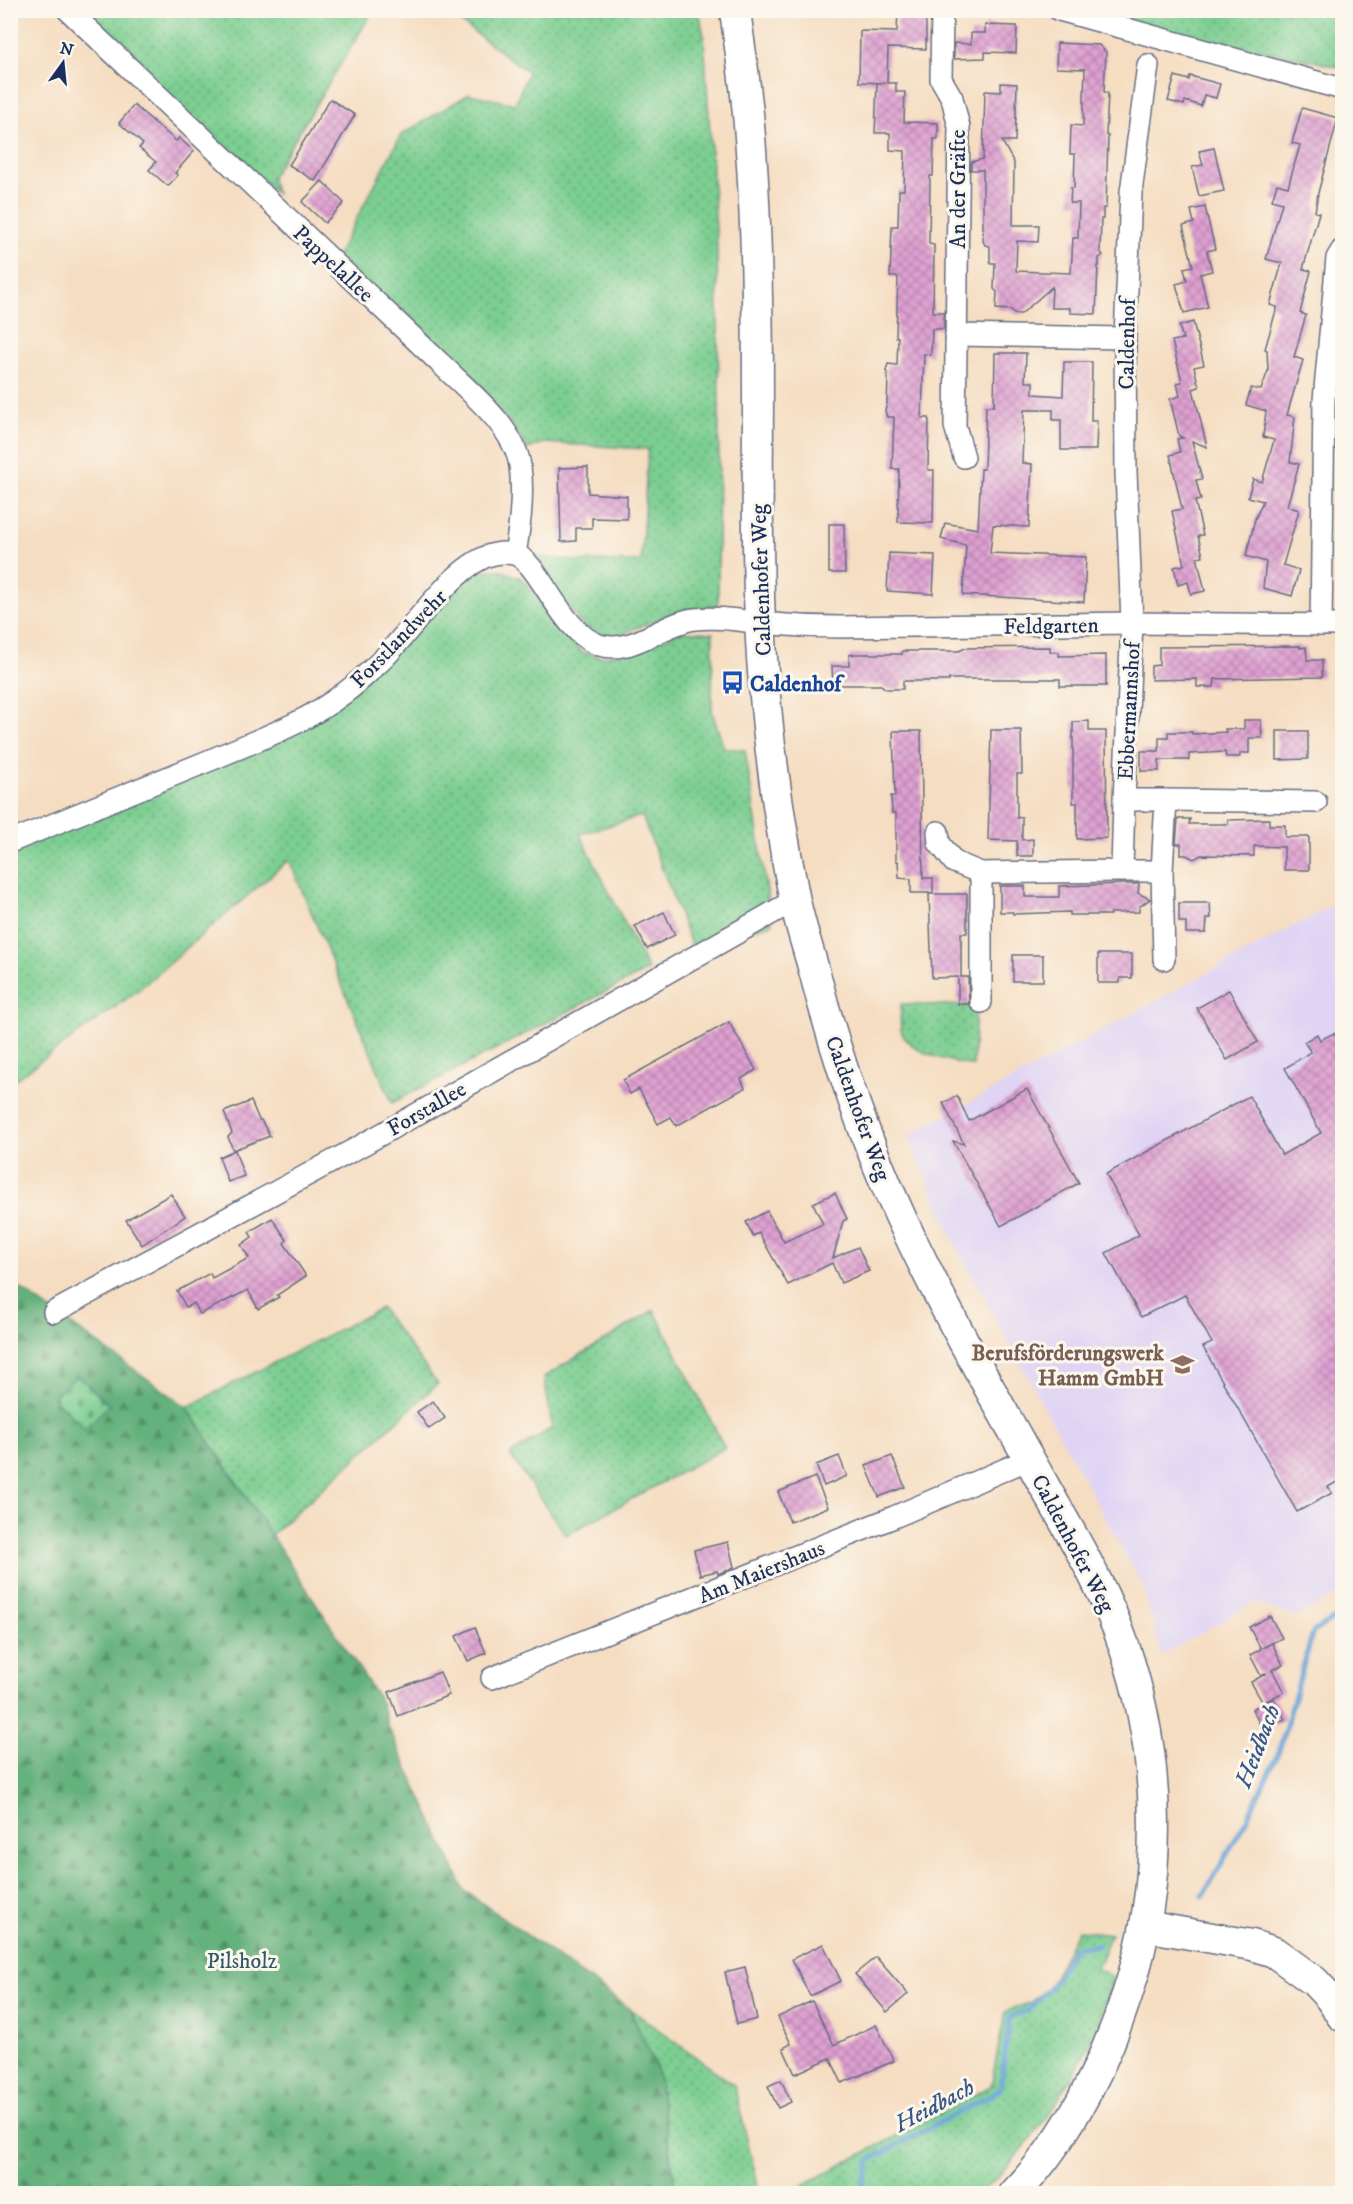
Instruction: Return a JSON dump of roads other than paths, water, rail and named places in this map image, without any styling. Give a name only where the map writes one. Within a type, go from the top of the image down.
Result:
[{"type":"main road","name":"Caldenhofer Weg","points":[[735,10],[749,124],[757,298],[757,540],[765,704],[774,782],[795,900],[831,1033],[872,1147],[912,1242],[1104,1593],[1137,1684],[1147,1731],[1154,1802],[1154,1838],[1145,1926],[1134,1974],[1111,2044],[1069,2124],[1014,2193]]},
{"type":"main road","points":[[1145,1926],[1252,1945],[1274,1952],[1314,1981],[1330,1998],[1342,2016]]},
{"type":"street","name":"Pappelallee","points":[[68,10],[439,362],[496,420],[512,442],[520,465],[521,522],[515,554]]},
{"type":"street","name":"An der Gräfte","points":[[942,10],[941,79],[952,98],[959,127],[955,426],[964,457]]},
{"type":"street","points":[[1059,10],[1342,89]]},
{"type":"street","name":"Caldenhof","points":[[1132,623],[1126,472],[1125,338],[1131,192],[1148,65]]},
{"type":"street","points":[[1321,625],[1324,400],[1337,258],[1342,250]]},
{"type":"street","points":[[956,335],[1125,338]]},
{"type":"street","name":"Forstlandwehr","points":[[10,842],[290,727],[342,695],[383,658],[451,583],[476,561],[495,554],[515,554]]},
{"type":"street","points":[[515,554],[528,564],[574,628],[588,640],[601,645],[617,647],[637,642],[672,625],[694,620],[732,618],[760,623]]},
{"type":"street","name":"Feldgarten","points":[[760,623],[794,626],[903,627],[1132,623],[1342,625]]},
{"type":"street","name":"Ebbermannshof","points":[[1122,871],[1132,623]]},
{"type":"street","name":"Ebbermannshof","points":[[1124,800],[1316,802]]},
{"type":"street","name":"Ebbermannshof","points":[[1164,959],[1162,871],[1166,800]]},
{"type":"street","points":[[938,832],[939,843],[954,862],[981,873],[1162,871]]},
{"type":"street","points":[[981,873],[981,1002]]},
{"type":"street","name":"Forstallee","points":[[54,1312],[357,1148],[795,900]]},
{"type":"street","name":"Am Maiershaus","points":[[492,1678],[894,1518],[1029,1459]]},
{"type":"waterway","name":"Heidbach","points":[[1203,1896],[1247,1819],[1279,1751],[1313,1632],[1342,1614]]},
{"type":"waterway","name":"Heidbach","points":[[861,2194],[870,2160],[1000,2090],[1010,2017],[1028,2010],[1053,1984],[1074,1948],[1098,1945]]},
{"type":"place","name":"Caldenhof","points":[[732,683]]},
{"type":"place","name":"Berufsförderungswerk Hamm GmbH","points":[[1182,1365]]},
{"type":"park label","name":"Pilsholz","points":[[242,1960]]}]
